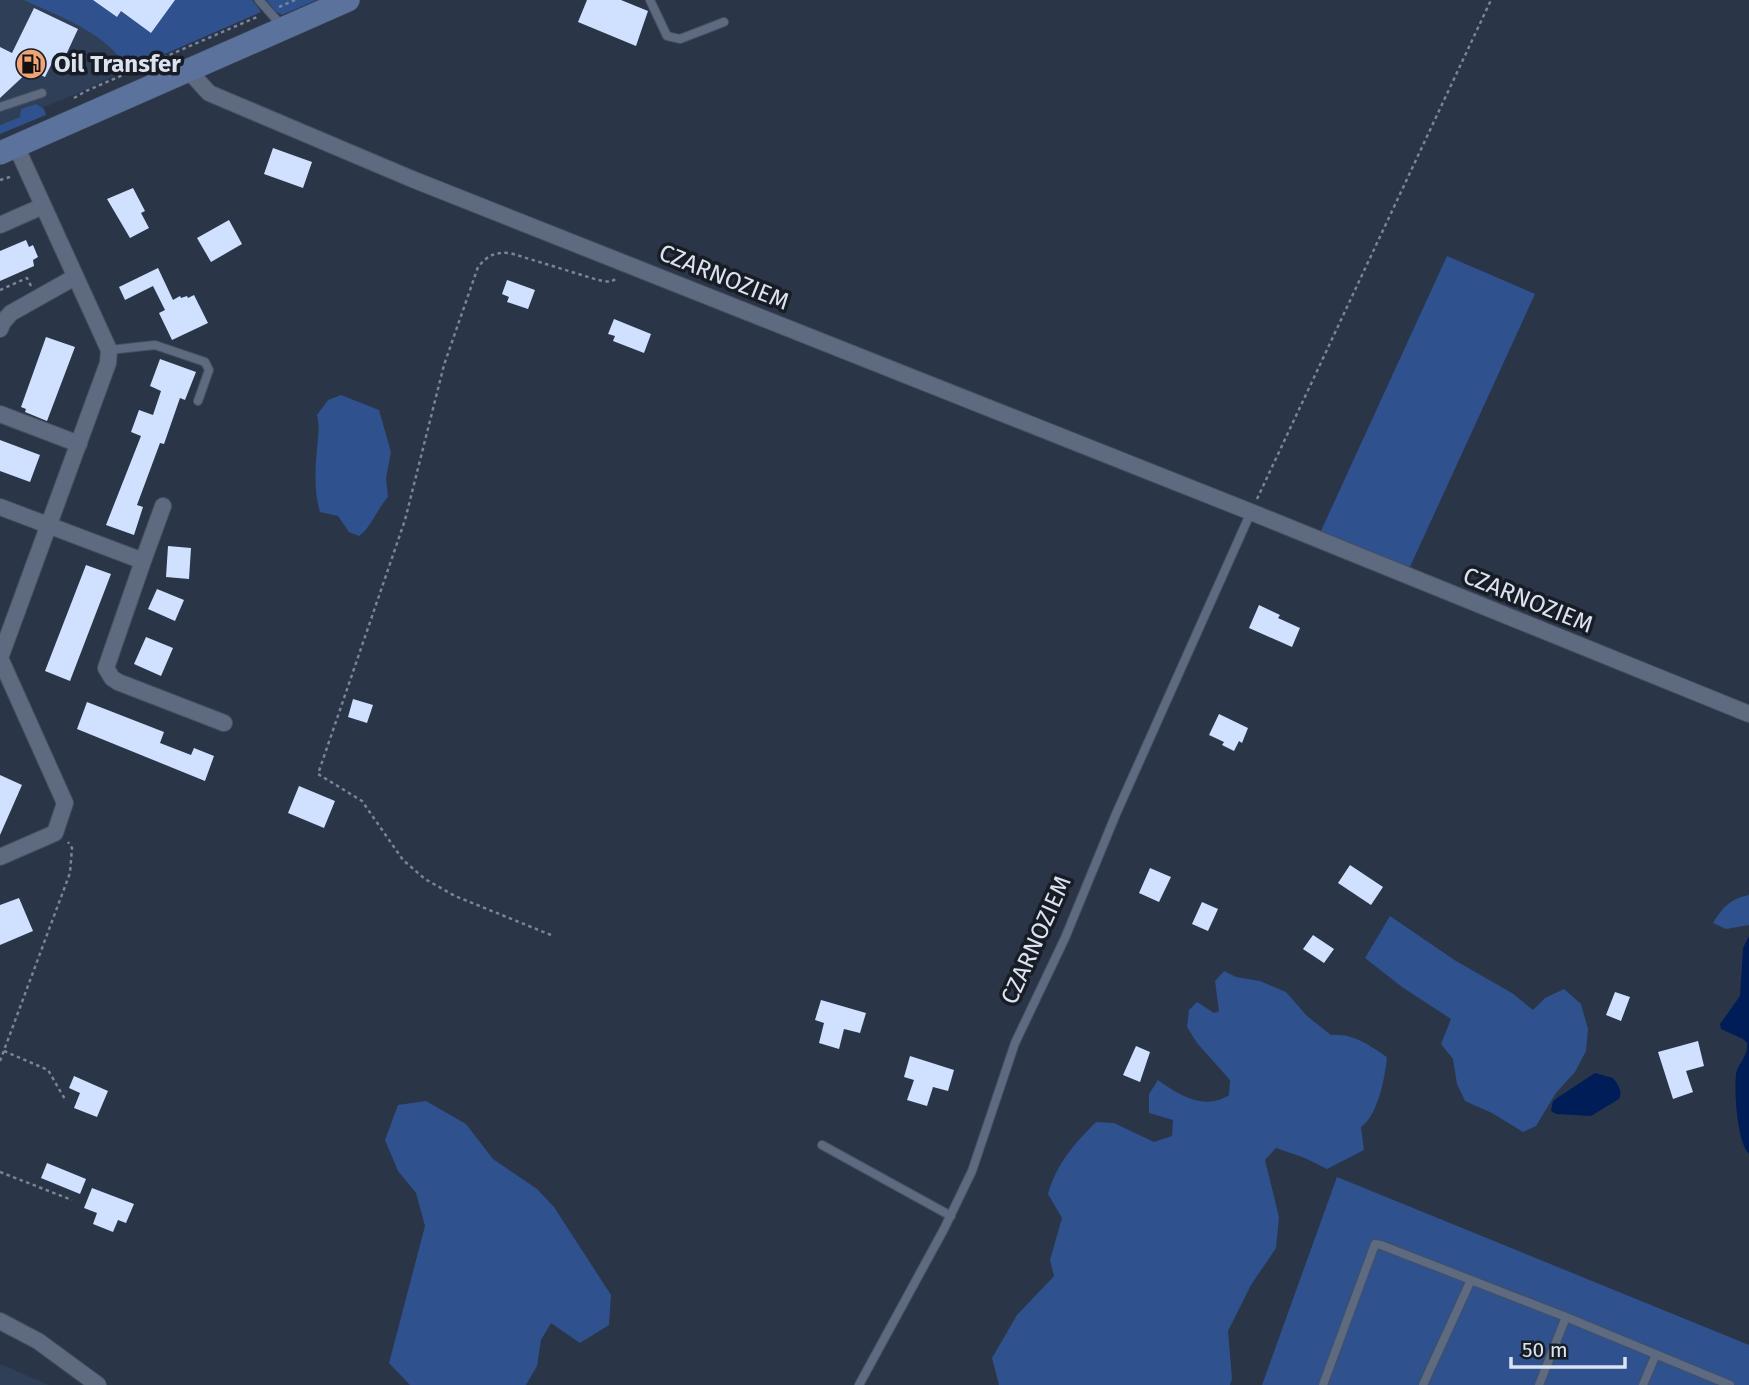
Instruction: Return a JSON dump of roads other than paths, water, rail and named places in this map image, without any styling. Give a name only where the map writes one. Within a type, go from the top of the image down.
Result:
[{"type":"main road","points":[[8,150],[348,0]]},
{"type":"street","name":"CZARNOZIEM","points":[[188,70],[209,93],[412,179],[1749,713]]},
{"type":"street","points":[[0,857],[55,833],[65,803],[0,658],[108,363],[109,351],[43,206],[8,150]]},
{"type":"street","points":[[0,225],[43,206]]},
{"type":"street","points":[[0,329],[11,313],[75,277]]},
{"type":"street","points":[[0,414],[79,444]]},
{"type":"street","points":[[163,506],[106,668],[107,673],[118,682],[224,723]]},
{"type":"street","points":[[0,507],[143,561]]},
{"type":"street","points":[[0,1321],[38,1342],[98,1385]]},
{"type":"lane","points":[[259,0],[284,28]]},
{"type":"lane","points":[[650,0],[667,36],[674,39],[724,22]]},
{"type":"lane","points":[[0,107],[42,93]]},
{"type":"lane","points":[[109,351],[155,345],[205,362],[209,370],[198,401]]},
{"type":"lane","name":"CZARNOZIEM","points":[[859,1385],[951,1216],[972,1171],[1015,1042],[1065,938],[1116,814],[1251,512]]},
{"type":"lane","points":[[822,1145],[951,1216]]},
{"type":"lane","points":[[1323,1385],[1375,1244],[1566,1317],[1730,1385]]},
{"type":"lane","points":[[1423,1385],[1471,1280]]},
{"type":"lane","points":[[1539,1385],[1566,1317]]},
{"type":"lane","points":[[1643,1385],[1656,1354]]},
{"type":"place","name":"Oil Transfer","points":[[31,64]]}]
